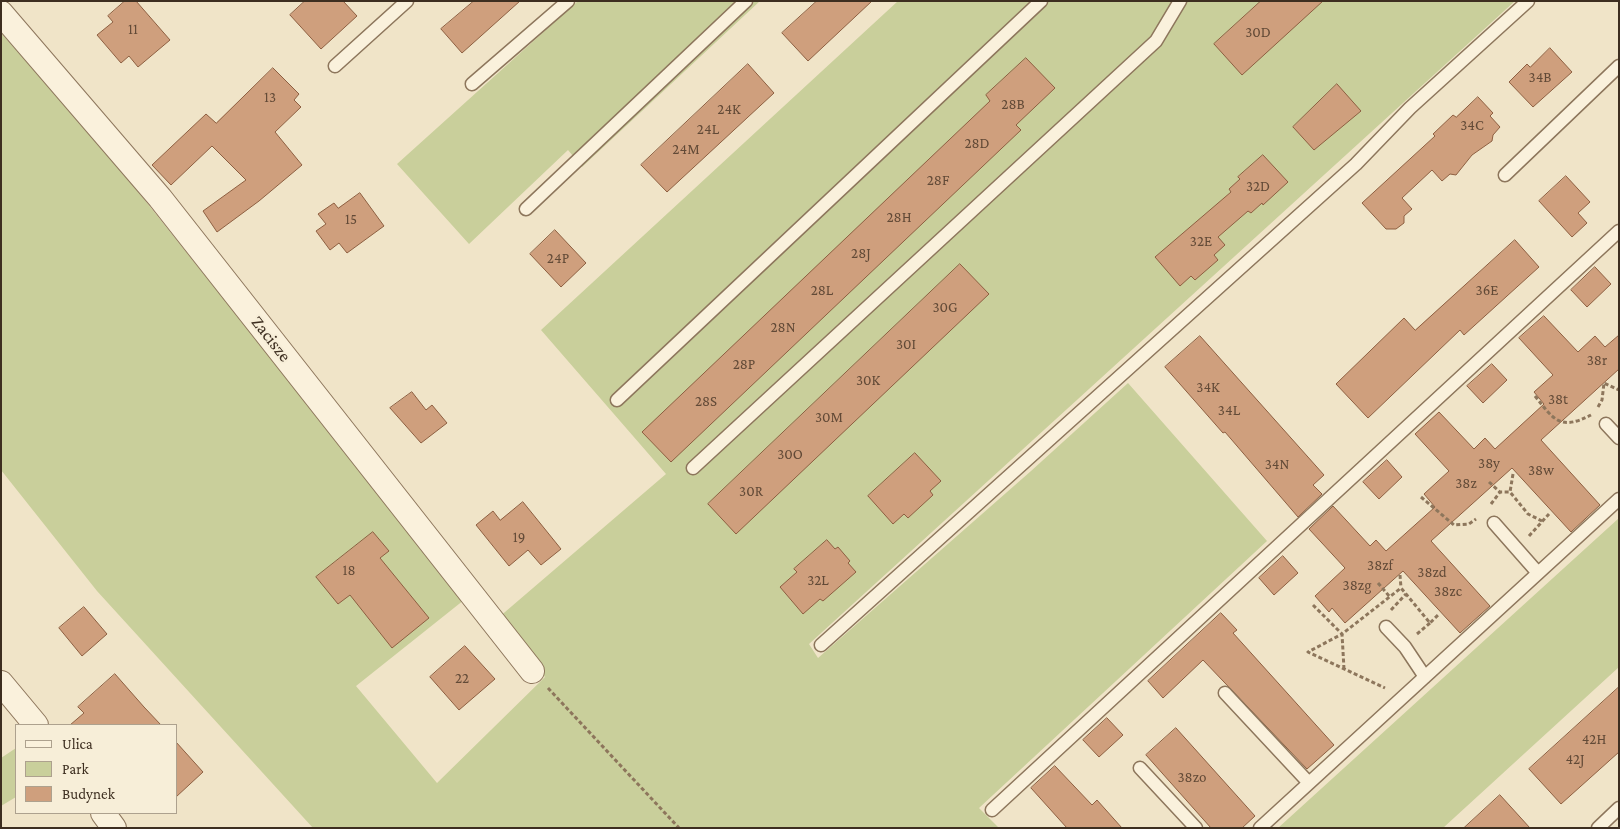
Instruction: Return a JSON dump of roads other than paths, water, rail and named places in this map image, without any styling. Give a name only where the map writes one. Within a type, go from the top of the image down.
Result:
[{"type":"street","name":"Zacisze","points":[[1,13],[160,198],[532,671]]},
{"type":"street","points":[[1,683],[35,724]]},
{"type":"street","points":[[104,814],[114,828]]},
{"type":"lane","points":[[335,66],[408,1]]},
{"type":"lane","points":[[472,84],[568,1]]},
{"type":"lane","points":[[526,209],[746,1]]},
{"type":"lane","points":[[617,400],[1041,1]]},
{"type":"lane","points":[[693,468],[1156,41],[1180,1]]},
{"type":"lane","points":[[821,645],[1356,164],[1410,108],[1528,1]]},
{"type":"lane","points":[[1504,175],[1619,66]]},
{"type":"lane","points":[[992,810],[1619,231]]},
{"type":"lane","points":[[1606,424],[1619,438]]},
{"type":"lane","points":[[1260,828],[1619,500]]},
{"type":"lane","points":[[1494,523],[1538,573]]},
{"type":"lane","points":[[1386,627],[1405,647],[1425,677]]},
{"type":"lane","points":[[1225,694],[1308,784]]},
{"type":"lane","points":[[1140,768],[1196,828]]},
{"type":"lane","points":[[1598,828],[1619,808]]}]
